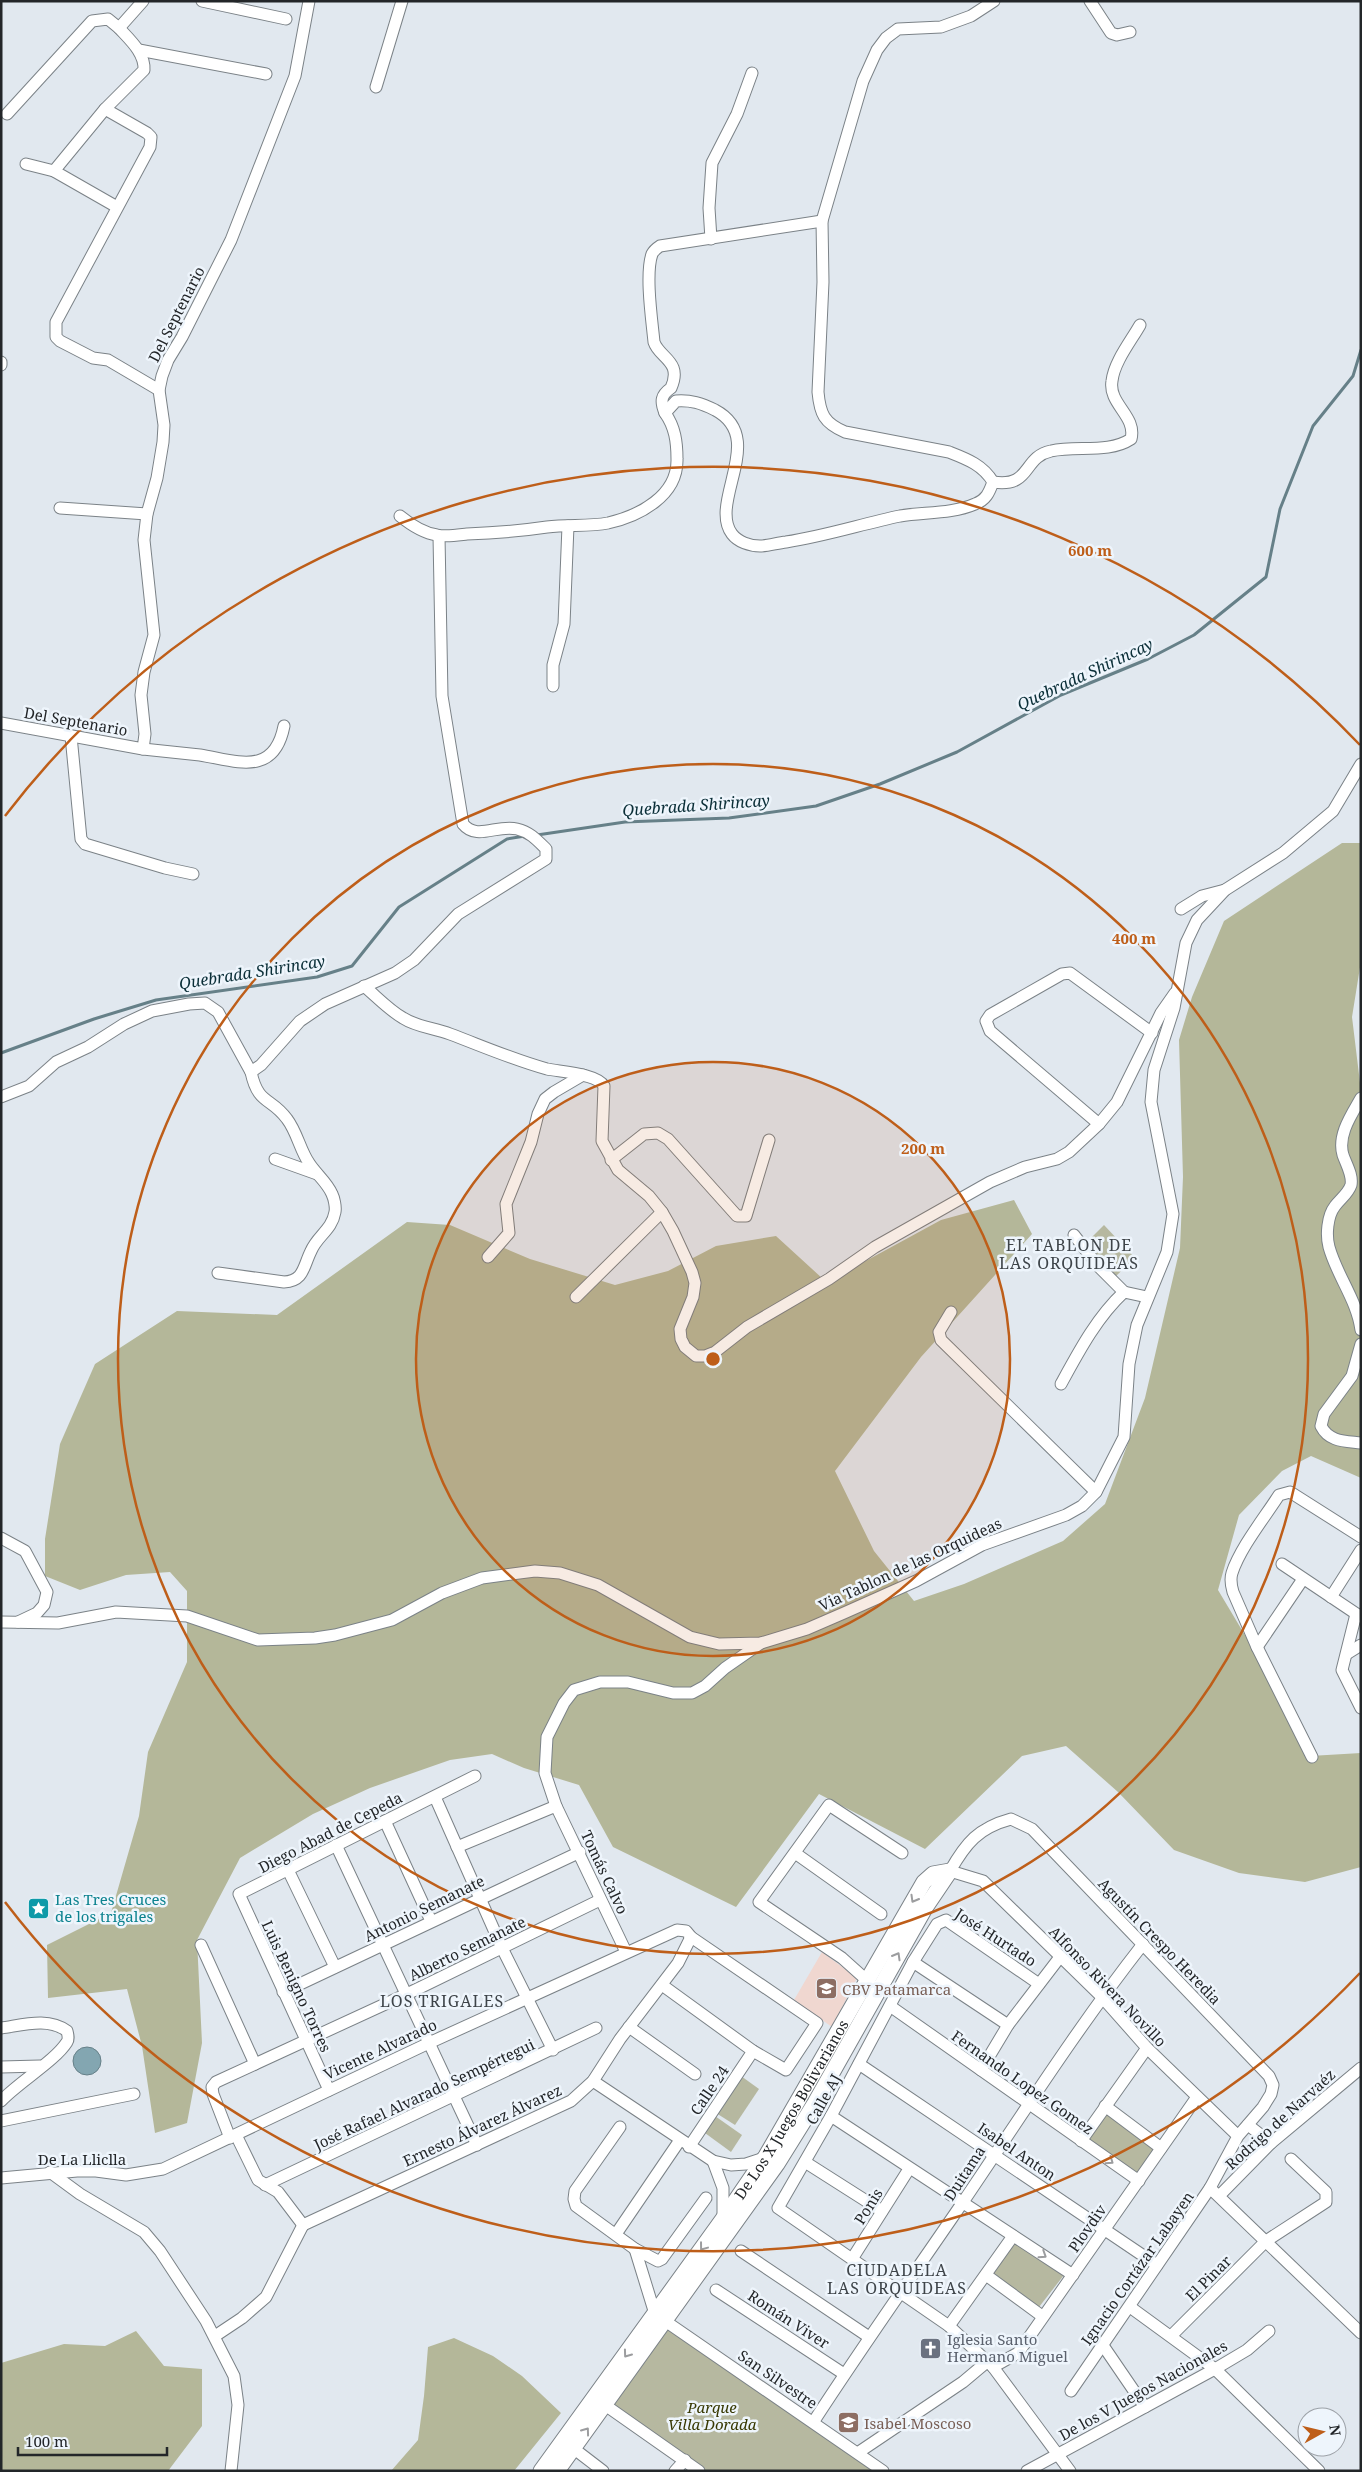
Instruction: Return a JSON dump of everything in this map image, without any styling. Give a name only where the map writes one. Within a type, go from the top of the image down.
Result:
[{"type":"street","points":[[119,28],[143,1]]},
{"type":"street","points":[[202,1],[286,19]]},
{"type":"street","name":"Del Septenario","points":[[1,724],[142,748],[145,734],[141,695],[144,672],[154,635],[144,540],[147,514],[163,442],[164,425],[159,390],[168,360],[182,337],[231,240],[292,85],[309,1]]},
{"type":"street","points":[[376,87],[402,1]]},
{"type":"street","points":[[665,413],[676,401],[691,400],[727,416],[734,425],[737,446],[736,473],[727,506],[727,521],[732,535],[744,543],[760,546],[806,539],[898,517],[957,510],[976,504],[989,496],[993,482],[986,470],[949,452],[845,432],[830,425],[819,408],[818,392],[823,282],[822,221],[863,81],[877,50],[886,38],[898,29],[922,29],[948,24],[972,16],[994,1]]},
{"type":"street","points":[[1090,1],[1111,33],[1117,35],[1130,32]]},
{"type":"street","points":[[7,114],[92,21],[108,19],[139,50],[145,61],[144,70],[105,109],[54,171]]},
{"type":"street","points":[[139,50],[266,74]]},
{"type":"street","points":[[711,240],[709,208],[712,163],[737,114],[752,73]]},
{"type":"street","points":[[105,109],[151,138],[150,147],[56,322],[56,336],[77,351],[93,358],[108,360],[159,390]]},
{"type":"street","points":[[26,164],[54,171],[117,207]]},
{"type":"street","points":[[400,516],[425,532],[439,536],[499,534],[607,523],[642,512],[663,494],[673,480],[678,467],[677,443],[671,421],[665,413],[662,399],[664,392],[671,388],[673,373],[670,362],[666,356],[656,349],[654,342],[650,287],[652,255],[660,246],[711,240],[822,221]]},
{"type":"street","points":[[993,482],[1006,484],[1018,480],[1033,462],[1051,451],[1121,446],[1131,439],[1133,432],[1131,422],[1115,398],[1112,381],[1117,366],[1140,325]]},
{"type":"street","points":[[60,508],[147,514]]},
{"type":"street","points":[[553,686],[553,665],[564,624],[568,526]]},
{"type":"street","points":[[251,1072],[261,1064],[300,1022],[325,1004],[401,969],[458,914],[546,859],[546,849],[531,834],[507,827],[479,833],[469,831],[462,824],[442,696],[439,536]]},
{"type":"street","points":[[142,748],[242,764],[263,759],[274,751],[281,741],[284,726]]},
{"type":"street","points":[[72,736],[81,839],[85,844],[192,874]]},
{"type":"street","name":"Via Tablon de las Orquideas","points":[[1,1622],[14,1624],[58,1623],[116,1612],[187,1616],[258,1640],[315,1638],[335,1636],[392,1620],[442,1593],[482,1578],[535,1571],[560,1572],[598,1585],[690,1637],[719,1644],[761,1643],[806,1629],[852,1610],[916,1581],[982,1545],[1066,1515],[1082,1506],[1096,1492],[1124,1437],[1129,1364],[1137,1325],[1147,1298],[1158,1278],[1167,1252],[1173,1214],[1151,1102],[1154,1070],[1177,992],[1186,943],[1197,920],[1225,890],[1283,853],[1333,811],[1361,764]]},
{"type":"street","points":[[1182,909],[1202,896],[1225,890]]},
{"type":"street","points":[[1099,1124],[990,1031],[986,1021],[990,1015],[1062,974],[1070,973],[1152,1033]]},
{"type":"street","points":[[364,986],[402,1018],[416,1025],[434,1028],[528,1064],[601,1080],[604,1086],[602,1141],[611,1160],[618,1170],[649,1196],[662,1212],[692,1272],[695,1283],[693,1297],[680,1329],[681,1339],[685,1347],[696,1356],[704,1356],[715,1352],[747,1327],[829,1279],[875,1247],[990,1182],[1025,1167],[1057,1159],[1069,1152],[1099,1124],[1116,1102],[1168,1002],[1177,992]]},
{"type":"street","points":[[1,1097],[28,1086],[56,1062],[96,1043],[124,1024],[152,1011],[204,1003],[218,1012],[251,1072],[254,1088],[259,1095],[286,1118],[308,1162],[333,1196],[335,1212],[330,1228],[312,1248],[300,1277],[294,1282],[218,1273]]},
{"type":"street","points":[[488,1257],[509,1233],[506,1204],[531,1142],[538,1114],[545,1099],[583,1075]]},
{"type":"street","points":[[1361,1098],[1349,1117],[1343,1136],[1342,1153],[1350,1173],[1351,1184],[1346,1194],[1334,1208],[1328,1234],[1329,1247],[1359,1317],[1361,1330]]},
{"type":"street","points":[[1349,1117],[1361,1120]]},
{"type":"street","points":[[611,1160],[644,1134],[658,1133],[668,1139],[737,1216],[741,1218],[746,1216],[769,1140]]},
{"type":"street","points":[[275,1158],[317,1174]]},
{"type":"street","points":[[576,1297],[662,1212]]},
{"type":"street","points":[[1074,1235],[1098,1266],[1124,1292],[1147,1298]]},
{"type":"street","points":[[1061,1384],[1090,1334],[1124,1292]]},
{"type":"street","points":[[951,1312],[938,1332],[941,1340],[1096,1492]]},
{"type":"street","points":[[1361,1344],[1352,1376],[1324,1414],[1321,1426],[1325,1434],[1338,1440],[1361,1443]]},
{"type":"street","points":[[1312,1757],[1257,1647],[1230,1582],[1232,1572],[1279,1495],[1290,1492],[1361,1537]]},
{"type":"street","points":[[1,1538],[25,1550],[47,1592],[44,1605],[37,1613],[14,1624]]},
{"type":"street","points":[[1331,1597],[1361,1550]]},
{"type":"street","points":[[1282,1564],[1358,1616],[1342,1674],[1361,1708]]},
{"type":"street","points":[[1257,1647],[1303,1579]]},
{"type":"street","name":"Tomás Calvo","points":[[626,1952],[600,1900],[580,1852],[556,1806],[545,1772],[547,1737],[564,1703],[574,1690],[600,1682],[628,1682],[673,1693],[692,1693],[705,1686],[725,1668],[761,1643]]},
{"type":"street","points":[[1348,1653],[1361,1645]]},
{"type":"street","name":"Diego Abad de Cepeda","points":[[239,1894],[476,1776]]},
{"type":"street","points":[[435,1796],[502,1948],[554,2050]]},
{"type":"street","points":[[872,1986],[842,1958],[759,1902],[829,1805],[902,1853]]},
{"type":"street","points":[[457,1847],[556,1806]]},
{"type":"street","name":"Agustín Crespo Heredia","points":[[950,1871],[978,1833],[995,1823],[1011,1819],[1032,1829],[1269,2076],[1273,2085],[1271,2094]]},
{"type":"street","points":[[386,1821],[431,1922]]},
{"type":"street","points":[[336,1845],[477,2145]]},
{"type":"street","name":"Antonio Semanate","points":[[283,1992],[580,1852]]},
{"type":"street","points":[[795,1853],[881,1914]]},
{"type":"street","points":[[288,1870],[335,1967]]},
{"type":"street","name":"Alfonso Rivera Novillo","points":[[950,1871],[983,1882],[1101,1996],[1147,2048],[1238,2136]]},
{"type":"street","name":"De Los X Juegos Bolivarianos","points":[[541,2471],[659,2318],[771,2160],[872,1986],[924,1882],[932,1874],[950,1871]]},
{"type":"street","name":"Luis Benigno Torres","points":[[239,1894],[329,2090]]},
{"type":"street","name":"Alberto Semanate","points":[[233,2137],[212,2087],[216,2082],[407,1994],[600,1900]]},
{"type":"street","name":"José Hurtado","points":[[937,1924],[946,1920],[1039,1984]]},
{"type":"street","name":"Calle AJ","points":[[852,2259],[778,2208],[831,2116],[913,1962],[937,1924]]},
{"type":"street","name":"Vicente Alvarado","points":[[163,2168],[233,2137],[329,2090],[626,1952],[677,1930],[686,1931],[691,1937]]},
{"type":"street","points":[[662,1985],[753,2050],[786,2070],[817,2023],[691,1937]]},
{"type":"street","name":"Ernesto Álvarez Álvarez","points":[[302,2225],[571,2101],[593,2081],[629,2027],[678,1963],[691,1937]]},
{"type":"street","name":"Duitama","points":[[814,2422],[844,2374],[963,2202],[1101,1996],[1142,1944]]},
{"type":"street","points":[[201,1945],[255,2064]]},
{"type":"street","points":[[981,2070],[1008,2025],[1060,1956]]},
{"type":"street","points":[[913,1962],[1008,2025]]},
{"type":"street","name":"Fernando Lopez Gomez","points":[[890,2006],[1139,2181]]},
{"type":"street","points":[[1,2028],[35,2023],[52,2024],[67,2031],[68,2042],[1,2101]]},
{"type":"street","points":[[629,2027],[695,2074]]},
{"type":"street","name":"José Rafael Alvarado Sempértegui","points":[[264,2185],[554,2050],[596,2028]]},
{"type":"street","points":[[1081,2141],[1147,2048]]},
{"type":"street","name":"Calle 24","points":[[616,2234],[753,2050]]},
{"type":"street","name":"Isabel Anton","points":[[859,2064],[1157,2265]]},
{"type":"street","points":[[6,2067],[40,2066]]},
{"type":"street","points":[[6,2067],[17,2073],[17,2085]]},
{"type":"street","name":"Rodrigo de Narvaéz","points":[[1220,2195],[1271,2143],[1361,2068]]},
{"type":"street","points":[[593,2081],[684,2144],[713,2161],[739,2165],[771,2160]]},
{"type":"street","points":[[1,2121],[134,2094]]},
{"type":"street","name":"Ignacio Cortázar Labayen","points":[[1071,2391],[1210,2188],[1238,2136],[1271,2094]]},
{"type":"street","name":"Plovdiv","points":[[859,2452],[991,2364],[1018,2353],[1042,2316],[1073,2275],[1197,2097]]},
{"type":"street","points":[[1105,2106],[1161,2148]]},
{"type":"street","points":[[831,2116],[1073,2275]]},
{"type":"street","points":[[1248,2124],[1271,2143]]},
{"type":"street","points":[[620,2127],[575,2191],[574,2199],[576,2206],[654,2261],[662,2259],[706,2198]]},
{"type":"street","points":[[215,2336],[242,2318],[266,2297],[302,2225],[278,2192],[258,2180],[233,2137]]},
{"type":"street","name":"El Pinar","points":[[1171,2336],[1266,2241],[1326,2202],[1326,2192],[1291,2159]]},
{"type":"street","points":[[713,2161],[723,2188],[728,2223]]},
{"type":"street","points":[[805,2162],[882,2211]]},
{"type":"street","name":"De La Lliclla","points":[[1,2178],[50,2172],[96,2171],[126,2175],[163,2168]]},
{"type":"street","name":"Ponis","points":[[852,2259],[909,2169]]},
{"type":"street","points":[[50,2172],[80,2194],[144,2232],[160,2251],[215,2336],[234,2376],[238,2405],[231,2471]]},
{"type":"street","name":"Ignacio Cortázar Labayen","points":[[1210,2188],[1220,2195],[1361,2333]]},
{"type":"street","points":[[949,2326],[1013,2236]]},
{"type":"street","points":[[635,2248],[659,2318]]},
{"type":"street","points":[[740,2251],[869,2338]]},
{"type":"street","points":[[852,2259],[949,2326],[991,2364],[1070,2471]]},
{"type":"street","points":[[986,2275],[1042,2316]]},
{"type":"street","name":"Román Viver","points":[[716,2290],[844,2374]]},
{"type":"street","points":[[1130,2307],[1215,2369],[1319,2471]]},
{"type":"street","name":"De Los X Juegos Bolivarianos","points":[[557,2471],[605,2405],[659,2318]]},
{"type":"street","name":"San Silvestre","points":[[659,2318],[859,2452],[883,2471]]},
{"type":"street","name":"De los V Juegos Nacionales","points":[[1027,2471],[1215,2369],[1247,2350],[1269,2331]]},
{"type":"street","points":[[1102,2344],[1145,2407]]},
{"type":"street","points":[[605,2405],[699,2471]]},
{"type":"street","points":[[573,2448],[603,2471]]},
{"type":"street","points":[[675,2471],[684,2460]]},
{"type":"shaded area","name":"CBV Patamarca","points":[[822,1952],[857,1978],[832,2027],[794,2000]]},
{"type":"green space","points":[[1342,843],[1361,843],[1361,961],[1352,1017],[1361,1091],[1361,1478],[1311,1456],[1282,1471],[1239,1515],[1218,1590],[1264,1667],[1310,1756],[1361,1753],[1361,1867],[1305,1882],[1239,1873],[1174,1850],[1118,1792],[1066,1746],[1022,1756],[925,1849],[819,1794],[736,1907],[613,1847],[579,1785],[524,1768],[492,1754],[450,1760],[370,1788],[313,1814],[240,1858],[197,1940],[202,2043],[187,2123],[155,2133],[142,2046],[127,1989],[48,1998],[47,1945],[111,1913],[139,1816],[148,1752],[187,1662],[187,1591],[170,1572],[126,1575],[80,1590],[45,1576],[45,1539],[60,1444],[95,1364],[177,1311],[277,1315],[407,1222],[450,1225],[530,1259],[615,1285],[668,1271],[716,1246],[776,1236],[823,1279],[851,1269],[941,1220],[1014,1200],[1032,1234],[921,1357],[835,1471],[874,1551],[914,1601],[964,1584],[1063,1541],[1105,1504],[1145,1398],[1180,1248],[1183,1177],[1179,1040],[1192,997],[1224,921]]},
{"type":"green space","points":[[1104,1225],[1135,1258],[1116,1276],[1085,1244]]},
{"type":"green space","points":[[741,2076],[759,2089],[735,2125],[716,2113]]},
{"type":"green space","points":[[1105,2112],[1155,2149],[1136,2176],[1084,2142]]},
{"type":"green space","points":[[715,2116],[742,2135],[731,2152],[705,2133]]},
{"type":"green space","points":[[1015,2241],[1064,2275],[1039,2307],[992,2275]]},
{"type":"green space","name":"Parque Villa Dorada","points":[[670,2327],[875,2471],[705,2471],[613,2405]]},
{"type":"green space","points":[[136,2331],[164,2366],[202,2369],[202,2426],[168,2471],[1,2471],[1,2363],[64,2344],[105,2346]]},
{"type":"green space","points":[[454,2338],[493,2356],[522,2376],[561,2413],[514,2471],[391,2471],[418,2440],[428,2347]]},
{"type":"water","points":[[87,2047],[97,2051],[101,2061],[97,2071],[87,2075],[77,2071],[73,2061],[77,2051]]},
{"type":"waterway","name":"Quebrada Shirincay","points":[[537,835],[625,822],[729,818],[816,806],[880,784],[957,752],[1061,695],[1148,659],[1194,635],[1266,577],[1280,509],[1313,426],[1353,376],[1361,350]]},
{"type":"waterway","name":"Quebrada Shirincay","points":[[1,1053],[94,1019],[156,1000],[317,977],[352,966],[399,907],[507,839],[525,836]]},
{"type":"place","name":"Las Tres Cruces de los trigales","points":[[39,1908]]},
{"type":"place","name":"CBV Patamarca","points":[[826,1989]]},
{"type":"place","name":"Iglesia Santo Hermano Miguel","points":[[931,2348]]},
{"type":"place","name":"Isabel Moscoso","points":[[848,2423]]},
{"type":"district","name":"EL TABLON DE LAS ORQUIDEAS","points":[[1069,1254]]},
{"type":"district","name":"LOS TRIGALES","points":[[442,2001]]},
{"type":"district","name":"CIUDADELA LAS ORQUIDEAS","points":[[897,2279]]}]
